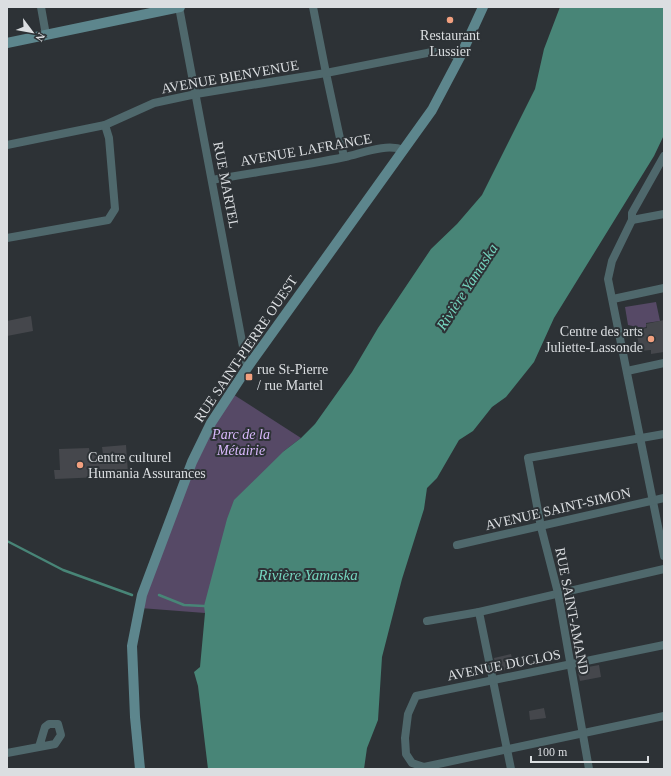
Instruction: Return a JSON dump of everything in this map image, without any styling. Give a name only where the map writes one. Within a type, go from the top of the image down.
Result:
[{"type":"street","points":[[41,7],[46,35]]},
{"type":"street","points":[[7,43],[179,7]]},
{"type":"street","name":"RUE MARTEL","points":[[179,7],[247,368]]},
{"type":"street","points":[[313,7],[344,157]]},
{"type":"street","name":"RUE SAINT-PIERRE OUEST","points":[[140,769],[135,717],[132,646],[142,595],[192,462],[211,423],[247,368],[432,110],[460,57],[483,7]]},
{"type":"street","name":"AVENUE BIENVENUE","points":[[7,145],[105,125],[154,103],[196,94],[326,73],[432,52],[445,52],[460,57]]},
{"type":"street","points":[[7,238],[108,220],[115,209],[109,138],[105,125]]},
{"type":"street","name":"AVENUE LAFRANCE","points":[[212,180],[344,157],[375,150],[397,147],[404,150]]},
{"type":"street","points":[[664,156],[632,213],[632,220],[612,261],[608,279],[654,500],[664,556]]},
{"type":"street","points":[[632,220],[664,214]]},
{"type":"street","points":[[613,299],[664,288]]},
{"type":"street","points":[[627,371],[664,363]]},
{"type":"street","points":[[640,438],[664,434]]},
{"type":"street","name":"RUE SAINT-AMAND","points":[[589,769],[558,593],[541,527],[528,458],[640,438]]},
{"type":"street","name":"AVENUE SAINT-SIMON","points":[[457,545],[664,498]]},
{"type":"street","points":[[427,621],[479,612],[664,569]]},
{"type":"street","points":[[479,612],[511,769]]},
{"type":"street","name":"AVENUE DUCLOS","points":[[507,750],[424,767],[412,763],[406,754],[405,738],[408,714],[416,696],[664,645]]},
{"type":"street","points":[[507,750],[664,716]]},
{"type":"street","points":[[7,753],[39,747]]},
{"type":"green space","points":[[656,302],[660,321],[646,323],[646,327],[642,328],[628,325],[625,307]]},
{"type":"green space","name":"Parc de la Métairie","points":[[231,393],[301,438],[284,451],[205,613],[140,608],[177,501]]},
{"type":"water","name":"Rivière Yamaska","points":[[560,7],[664,7],[664,135],[654,156],[554,318],[534,362],[506,397],[492,407],[473,431],[459,440],[437,478],[427,488],[424,509],[402,579],[382,657],[378,720],[367,748],[364,769],[208,769],[198,686],[194,672],[200,667],[205,613],[204,606],[227,519],[234,500],[284,451],[301,438],[315,424],[352,372],[378,328],[431,249],[457,224],[482,195],[535,89],[544,49]]},
{"type":"building","points":[[31,316],[33,331],[7,336],[7,321]]},
{"type":"building","name":"Centre des arts Juliette-Lassonde","points":[[664,320],[664,352],[651,354],[651,350],[640,351],[636,330],[647,328],[646,324]]},
{"type":"building","name":"Centre culturel Humania Assurances","points":[[126,445],[128,473],[101,474],[102,477],[55,479],[54,470],[60,470],[59,449],[89,448],[90,454],[103,454],[102,447]]},
{"type":"building","points":[[511,654],[514,668],[497,672],[494,658]]},
{"type":"building","points":[[599,665],[601,677],[580,681],[577,669]]},
{"type":"building","points":[[544,708],[546,718],[530,720],[529,711]]},
{"type":"waterway","points":[[7,541],[63,570],[132,595]]},
{"type":"waterway","points":[[159,595],[184,605],[204,606]]},
{"type":"place","name":"Restaurant Lussier","points":[[450,20]]},
{"type":"place","name":"Centre des arts Juliette-Lassonde","points":[[651,339]]},
{"type":"place","name":"rue St-Pierre / rue Martel","points":[[249,377]]},
{"type":"place","name":"Centre culturel Humania Assurances","points":[[80,465]]}]
